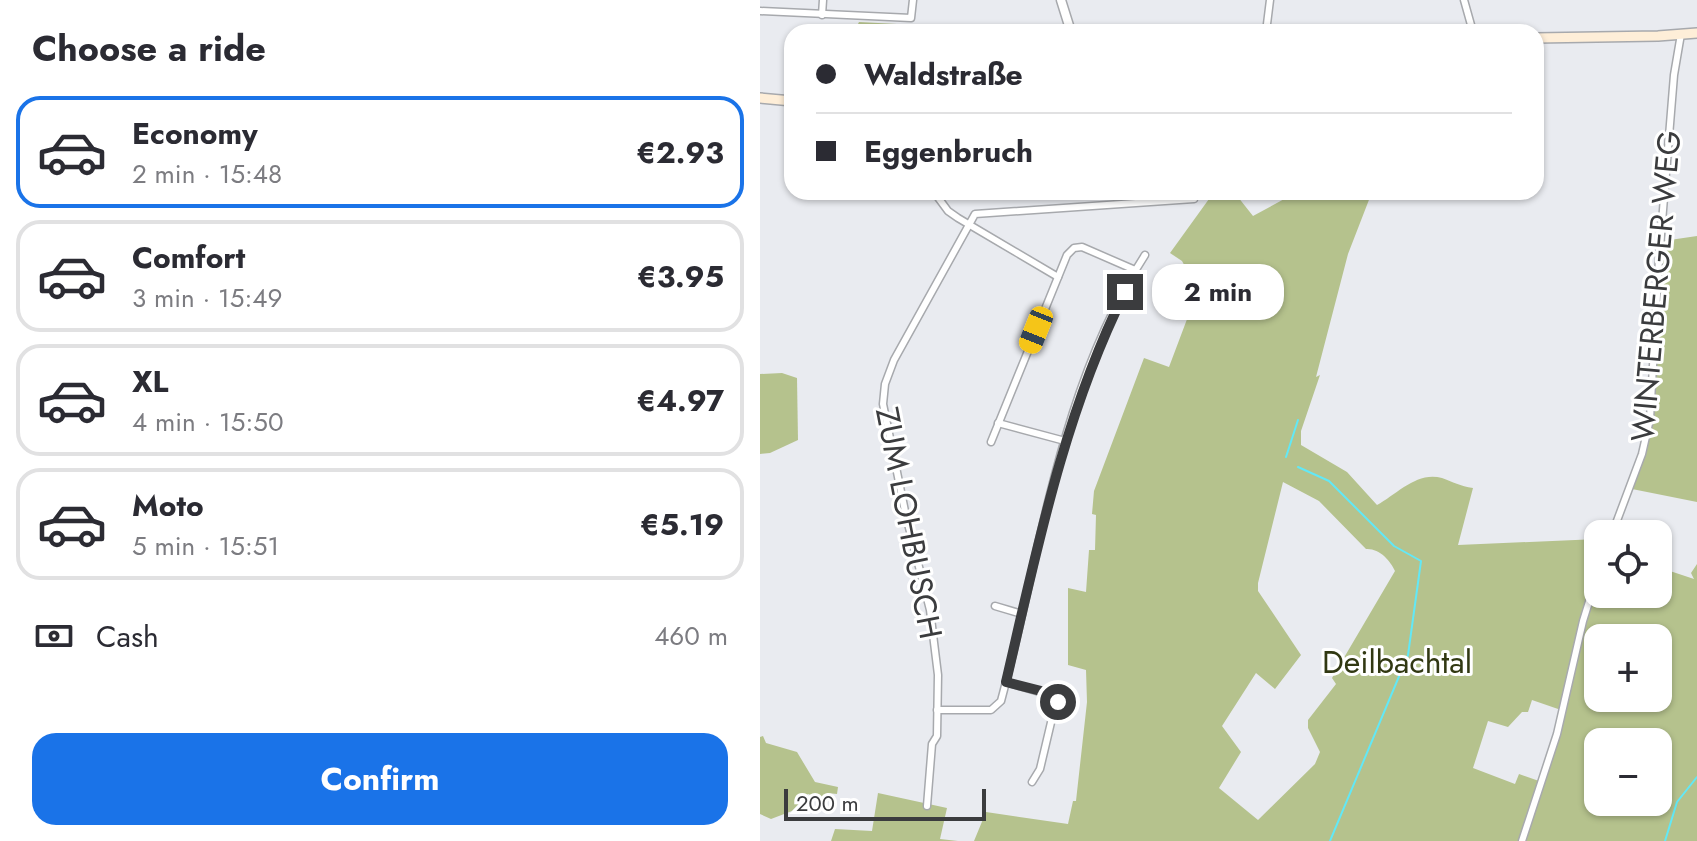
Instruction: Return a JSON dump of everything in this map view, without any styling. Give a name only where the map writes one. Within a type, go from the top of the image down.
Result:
[{"type":"main road","points":[[1544,38],[1697,33]]},
{"type":"main road","points":[[760,98],[784,100]]},
{"type":"street","points":[[822,15],[823,0]]},
{"type":"street","points":[[760,11],[911,18],[913,0]]},
{"type":"street","points":[[1061,0],[1068,24]]},
{"type":"street","points":[[1267,24],[1270,0]]},
{"type":"street","points":[[1464,0],[1471,24]]},
{"type":"street","name":"WINTERBERGER WEG","points":[[1617,520],[1642,454],[1650,419],[1659,259],[1674,75],[1681,34]]},
{"type":"street","points":[[940,200],[948,211],[1058,277]]},
{"type":"street","name":"ZUM LOHBUSCH","points":[[927,806],[932,744],[937,736],[938,675],[930,610],[893,455],[883,392],[894,360],[975,214],[1179,200]]},
{"type":"street","points":[[991,442],[1067,255],[1074,248],[1082,247],[1135,270]]},
{"type":"street","points":[[937,710],[991,710],[1001,701],[1065,441],[1094,357],[1145,255]]},
{"type":"street","points":[[998,423],[1065,441]]},
{"type":"street","points":[[995,606],[1022,614]]},
{"type":"street","points":[[1522,841],[1557,734],[1587,608]]},
{"type":"street","points":[[1006,682],[1057,697],[1040,769],[1032,782]]},
{"type":"green space","name":"Deilbachtal","points":[[1208,200],[1240,200],[1253,216],[1282,200],[1369,200],[1348,254],[1316,377],[1320,375],[1301,431],[1301,445],[1347,472],[1377,505],[1424,478],[1442,478],[1473,488],[1458,545],[1584,540],[1584,608],[1561,710],[1532,700],[1528,712],[1522,712],[1508,727],[1488,721],[1473,768],[1515,784],[1519,774],[1539,781],[1519,841],[974,841],[986,812],[1068,824],[1073,801],[1076,801],[1087,702],[1086,670],[1068,665],[1068,588],[1086,592],[1089,550],[1095,550],[1094,491],[1144,358],[1169,367],[1198,290],[1182,261],[1170,253]],"holes":[[[1283,482],[1319,501],[1366,549],[1375,550],[1395,571],[1332,678],[1336,684],[1308,720],[1308,728],[1320,752],[1315,764],[1258,820],[1219,788],[1241,752],[1222,726],[1256,673],[1275,689],[1301,655],[1258,591]]]},
{"type":"green space","points":[[1697,236],[1697,502],[1632,489],[1647,447],[1652,421],[1661,246],[1663,241]]},
{"type":"green space","points":[[782,373],[797,378],[798,440],[770,453],[760,454],[760,374]]},
{"type":"green space","points":[[1697,564],[1697,841],[1525,841],[1560,734],[1584,627],[1584,712],[1672,712],[1672,624],[1585,624],[1590,608],[1672,608],[1672,572],[1694,579],[1691,573]]},
{"type":"green space","points":[[763,736],[766,743],[797,752],[815,782],[838,787],[837,794],[827,793],[824,800],[808,794],[792,811],[771,819],[760,814],[760,737]]},
{"type":"green space","points":[[878,793],[947,808],[940,839],[958,841],[831,841],[835,829],[872,831]]},
{"type":"waterway","points":[[1286,457],[1298,420]]},
{"type":"waterway","points":[[1298,467],[1329,481],[1394,546],[1421,561],[1408,655],[1330,841]]},
{"type":"waterway","points":[[1665,841],[1677,802],[1697,777]]},
{"type":"route","points":[[1058,702],[1053,694],[1006,682],[1068,430],[1094,357],[1125,292]]}]
